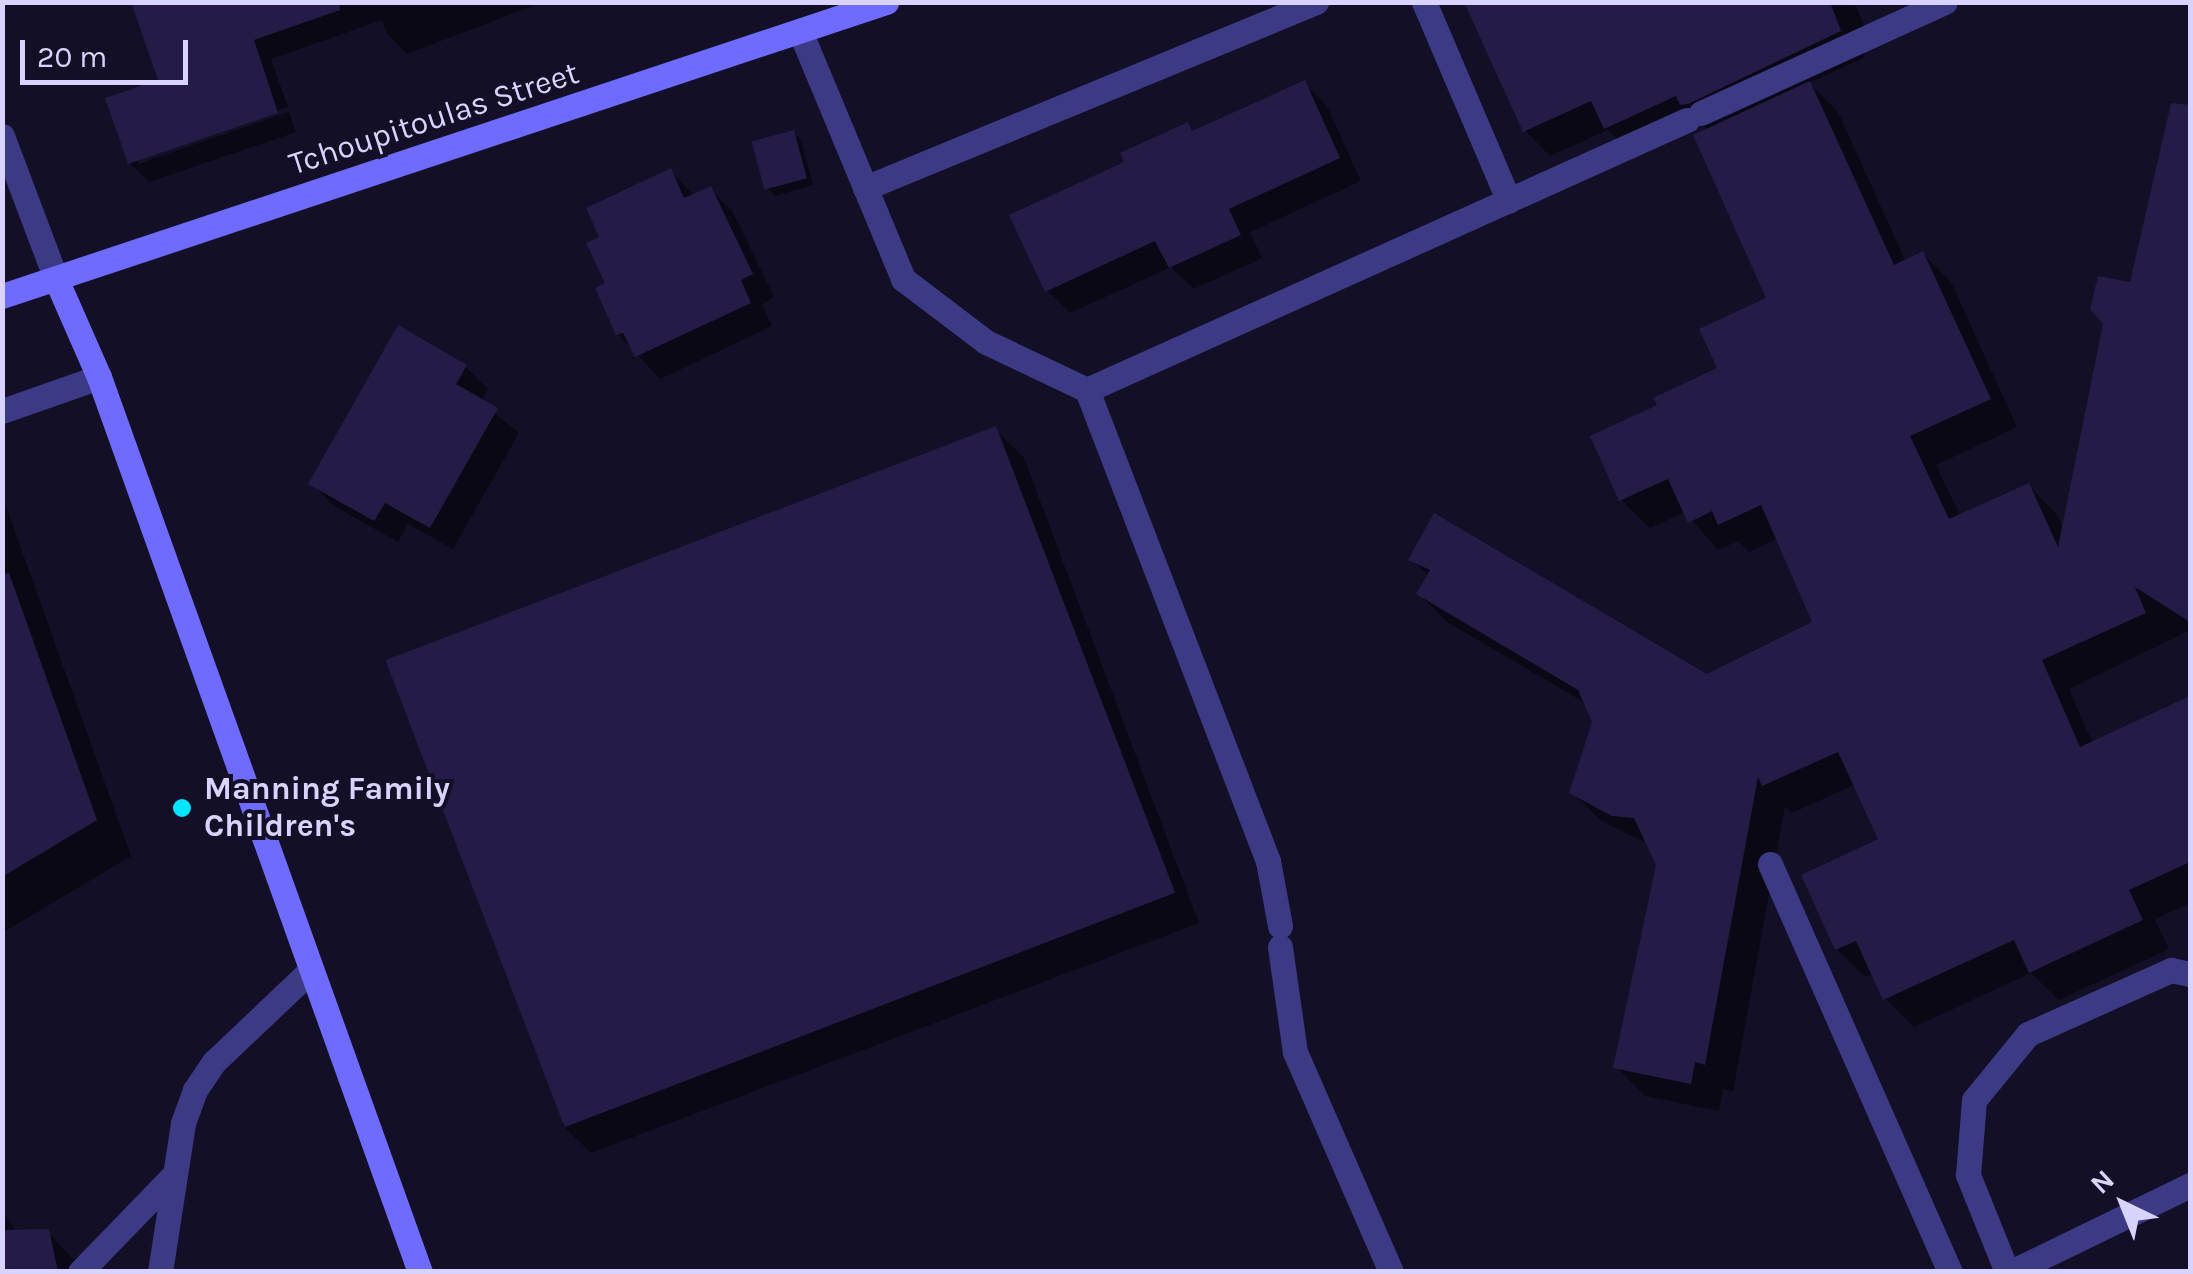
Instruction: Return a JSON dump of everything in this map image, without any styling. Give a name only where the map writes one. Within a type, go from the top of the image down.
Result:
[{"type":"street","name":"Tchoupitoulas Street","points":[[2,296],[886,2]]},
{"type":"street","points":[[865,188],[1316,2]]},
{"type":"street","points":[[1424,2],[1509,200]]},
{"type":"street","points":[[1088,390],[1946,2]]},
{"type":"street","points":[[800,31],[904,279],[986,342],[1088,390],[1268,861],[1294,1052],[1391,1272]]},
{"type":"street","points":[[2,136],[56,279],[99,378],[420,1272]]},
{"type":"street","points":[[2,411],[99,378]]},
{"type":"street","points":[[1770,864],[1950,1272]]},
{"type":"street","points":[[2190,974],[2171,970],[2028,1034],[1974,1100],[1968,1175],[2009,1272],[2190,1185]]},
{"type":"street","points":[[160,1272],[183,1123],[205,1076],[260,1016],[310,971]]},
{"type":"street","points":[[80,1272],[174,1175]]},
{"type":"building","points":[[131,2],[339,2],[340,10],[254,40],[278,113],[128,164],[105,98],[158,80]]},
{"type":"building","points":[[1464,2],[1830,2],[1841,31],[1688,104],[1680,105],[1676,96],[1604,129],[1591,101],[1523,132]]},
{"type":"building","points":[[1305,80],[1340,158],[1229,209],[1241,235],[1169,268],[1155,241],[1045,292],[1009,215],[1124,162],[1120,153],[1188,122],[1192,131]]},
{"type":"building","points":[[1810,81],[1894,265],[1923,251],[1991,399],[1910,436],[1949,519],[2029,483],[2058,547],[2103,324],[2090,309],[2098,276],[2130,282],[2171,103],[2190,105],[2190,622],[2135,587],[2146,613],[2042,660],[2080,747],[2190,696],[2190,862],[2129,890],[2143,920],[2029,973],[2014,940],[1883,1000],[1856,941],[1835,950],[1801,875],[1878,839],[1838,752],[1762,786],[1758,777],[1705,1065],[1695,1062],[1691,1084],[1613,1068],[1656,865],[1634,818],[1612,816],[1569,793],[1592,722],[1578,690],[1416,594],[1430,570],[1408,560],[1434,513],[1707,674],[1812,622],[1761,505],[1718,525],[1712,511],[1688,523],[1668,479],[1619,501],[1590,436],[1657,405],[1653,398],[1717,368],[1699,329],[1766,298],[1693,135]]},
{"type":"building","points":[[794,130],[807,178],[764,190],[751,141]]},
{"type":"building","points":[[671,168],[684,198],[711,186],[753,274],[741,280],[751,303],[635,357],[623,333],[616,335],[595,288],[605,283],[586,243],[599,237],[586,208]]},
{"type":"building","points":[[398,325],[467,365],[456,384],[498,408],[430,528],[385,503],[374,521],[308,484]]},
{"type":"building","points":[[996,426],[1175,893],[565,1127],[385,660]]},
{"type":"building","points":[[9,573],[97,820],[2,877],[2,574]]},
{"type":"building","points":[[49,1229],[58,1272],[2,1272],[2,1230]]},
{"type":"place","name":"Manning Family Children's","points":[[182,808]]}]
